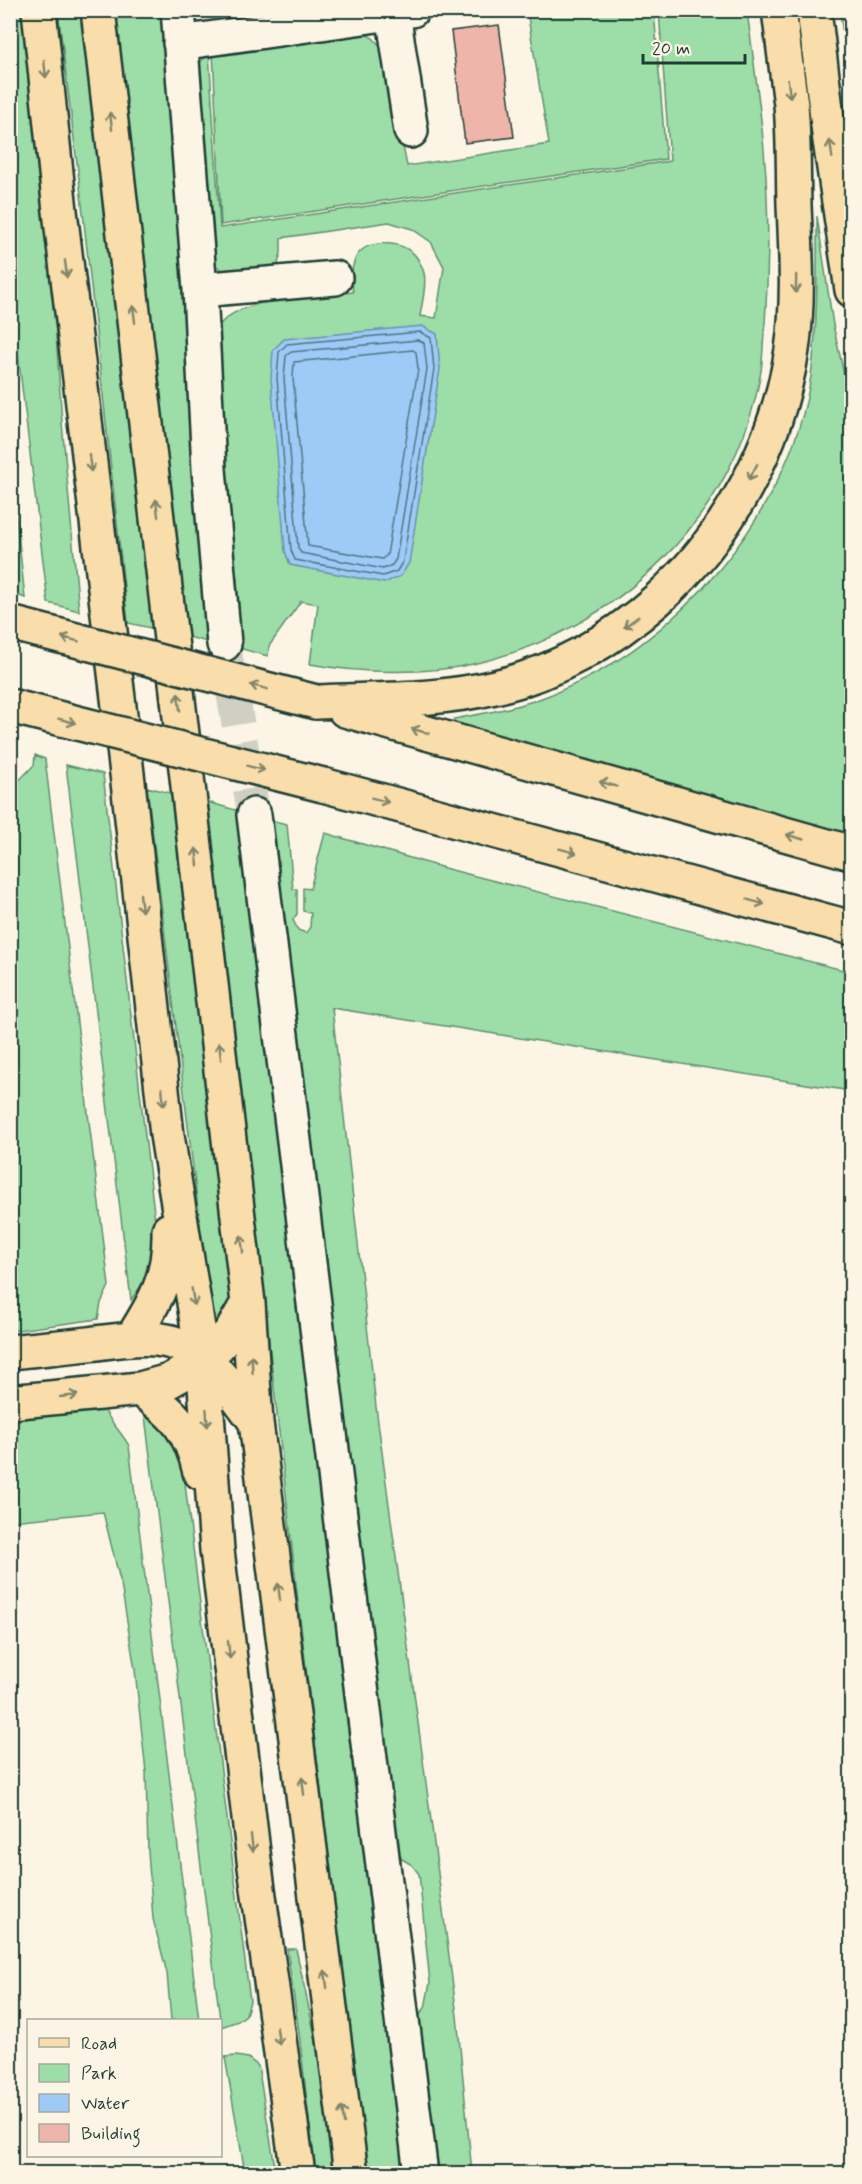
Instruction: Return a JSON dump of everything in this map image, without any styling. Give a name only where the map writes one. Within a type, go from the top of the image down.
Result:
[{"type":"main road","points":[[39,10],[60,211],[167,1135],[203,1359],[217,1550],[254,1860],[298,2174]]},
{"type":"main road","points":[[98,10],[248,1303],[256,1422],[351,2174]]},
{"type":"main road","points":[[316,702],[448,696],[497,687],[545,671],[590,649],[633,621],[677,582],[718,534],[768,444],[792,351],[797,267],[792,130],[779,10]]},
{"type":"main road","points":[[814,10],[829,134],[852,290]]},
{"type":"main road","points":[[10,623],[316,702],[852,853]]},
{"type":"main road","points":[[10,706],[323,785],[852,928]]},
{"type":"main road","points":[[133,1337],[151,1308],[165,1277],[169,1253],[167,1135]]},
{"type":"main road","points":[[10,1402],[140,1389],[169,1380],[203,1359],[231,1332],[248,1303]]},
{"type":"main road","points":[[10,1352],[133,1337],[168,1340],[189,1349],[203,1359],[230,1387],[256,1422]]},
{"type":"main road","points":[[140,1389],[172,1414],[185,1429],[195,1449],[217,1550]]},
{"type":"street","points":[[178,10],[200,290],[209,469],[224,644]]},
{"type":"street","points":[[180,43],[403,12],[411,131]]},
{"type":"street","points":[[200,290],[335,278]]},
{"type":"street","points":[[254,815],[421,2174]]},
{"type":"green space","points":[[10,11],[27,11],[46,185],[62,423],[79,611],[48,603],[19,362],[10,266]]},
{"type":"green space","points":[[58,11],[86,11],[160,630],[128,623],[81,195]]},
{"type":"green space","points":[[114,11],[164,11],[215,644],[188,637]]},
{"type":"green space","points":[[527,11],[654,11],[666,159],[221,225],[213,52],[364,33],[373,38],[383,49],[407,166],[549,144]]},
{"type":"green space","points":[[659,11],[747,11],[766,172],[768,258],[761,371],[748,424],[726,474],[697,520],[661,561],[620,596],[575,625],[525,648],[473,664],[434,670],[392,672],[310,664],[318,604],[301,601],[269,646],[268,656],[242,649],[236,572],[228,556],[215,340],[219,326],[229,316],[261,303],[353,292],[352,269],[357,256],[367,247],[381,244],[403,247],[416,257],[425,278],[420,316],[436,318],[444,267],[431,242],[412,229],[389,222],[281,238],[281,253],[277,267],[225,272],[216,266],[209,258],[198,65],[209,52],[220,228],[670,161]]},
{"type":"green space","points":[[840,11],[851,11],[851,98]]},
{"type":"green space","points":[[817,216],[833,325],[852,409],[851,837],[454,728],[454,719],[513,707],[547,696],[595,674],[640,645],[682,610],[720,569],[753,524],[779,477],[799,427],[811,376],[816,316]]},
{"type":"green space","points":[[11,466],[25,598],[17,595],[10,540]]},
{"type":"green space","points":[[35,755],[45,759],[109,1286],[101,1303],[98,1319],[11,1331],[10,790],[34,765]]},
{"type":"green space","points":[[66,765],[103,774],[156,1230],[146,1279],[131,1300]]},
{"type":"green space","points":[[147,787],[178,795],[232,1301],[213,1333]]},
{"type":"green space","points":[[204,801],[239,811],[412,2173],[367,2173]]},
{"type":"green space","points":[[270,820],[287,824],[293,889],[297,889],[297,914],[293,920],[298,930],[306,933],[310,927],[311,913],[303,911],[303,888],[310,889],[325,833],[444,868],[851,972],[851,1091],[332,1008],[376,1407],[457,2016],[472,2173],[439,2173],[429,2162],[416,2019],[425,2008],[430,1983],[419,1874],[412,1865],[397,1856]]},
{"type":"green space","points":[[85,1409],[105,1411],[129,1446],[199,2019],[171,2019],[167,1973],[153,1919],[146,1772],[135,1670],[121,1584],[103,1512],[11,1521],[10,1417]]},
{"type":"green space","points":[[145,1416],[166,1435],[184,1476],[250,2001],[246,2015],[238,2021],[222,2027],[222,2019],[220,2019]]},
{"type":"green space","points":[[287,1949],[296,1949],[332,2114],[339,2173],[315,2173]]},
{"type":"green space","points":[[225,2057],[248,2058],[258,2066],[276,2173],[245,2173]]},
{"type":"water","points":[[422,326],[437,334],[440,369],[409,563],[401,576],[384,583],[290,565],[285,551],[271,378],[273,350],[284,339]]},
{"type":"building","points":[[499,25],[514,137],[465,143],[451,31]]},
{"type":"tunnel","points":[[224,644],[254,815]]}]
